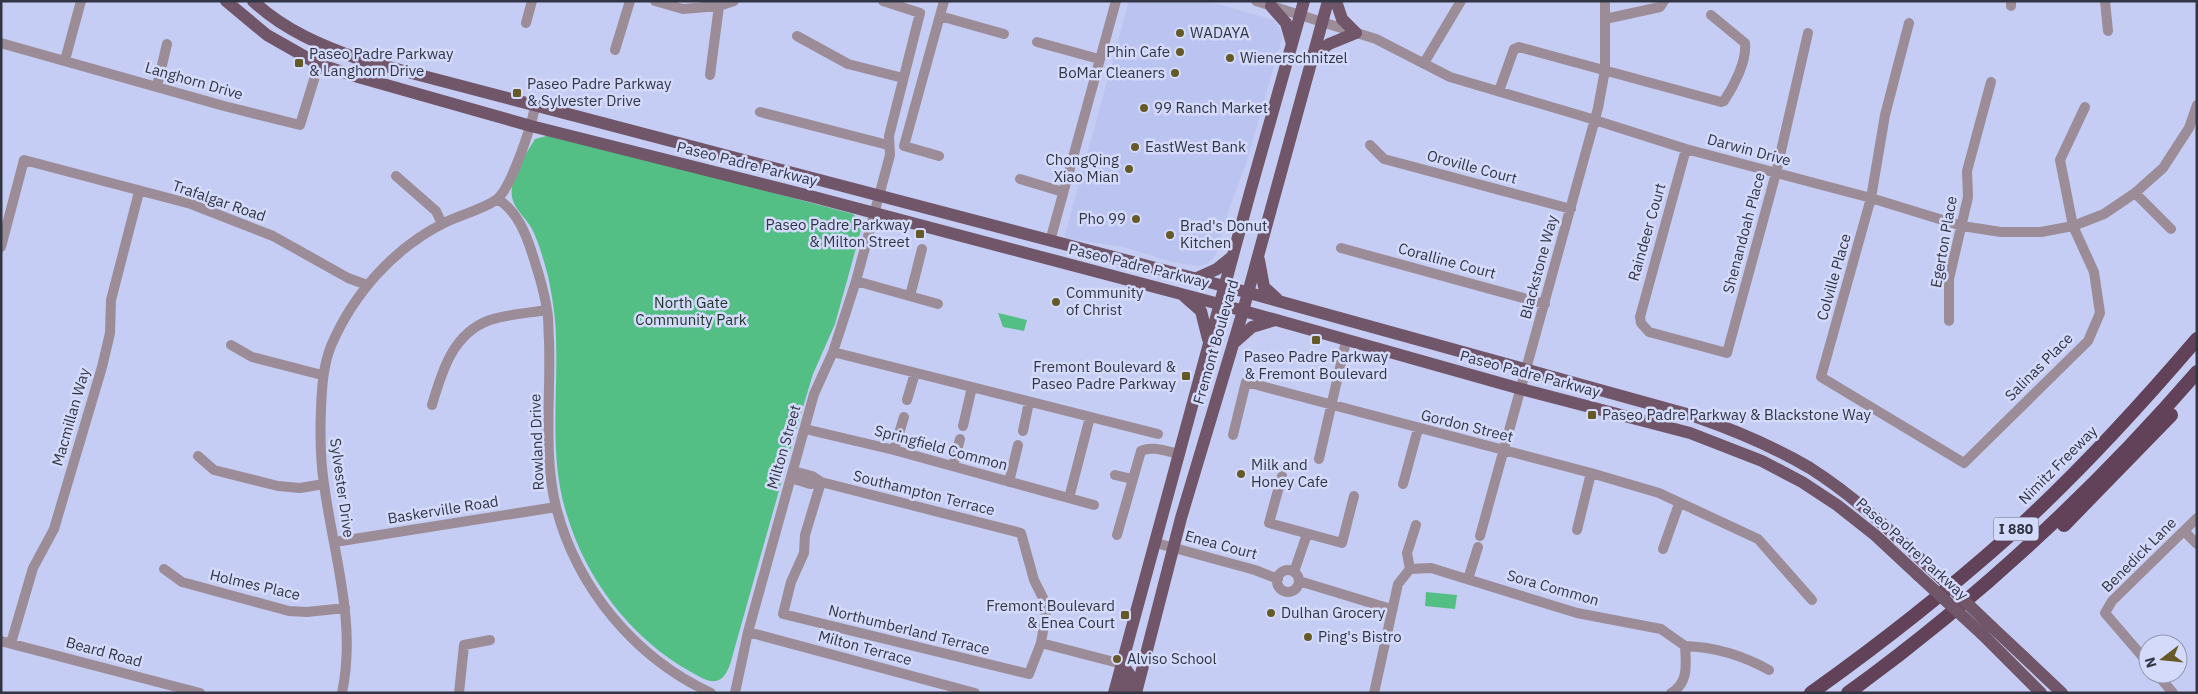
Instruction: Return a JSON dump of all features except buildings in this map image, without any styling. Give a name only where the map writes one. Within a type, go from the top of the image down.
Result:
[{"type":"highway","name":"Nimitz Freeway","points":[[1811,693],[1906,622],[2010,535],[2109,438],[2197,339]]},
{"type":"highway","name":"I 880","points":[[1848,693],[1946,617],[2040,537],[2197,372]]},
{"type":"highway","name":"I 880","points":[[1864,693],[1967,612],[2033,553],[2131,458],[2197,386]]},
{"type":"main road","name":"Paseo Padre Parkway","points":[[226,1],[267,34],[318,64],[358,77],[531,126],[1219,304],[1521,389],[1690,433],[1762,461],[1802,482],[1837,505],[1875,535],[1918,575],[2062,693]]},
{"type":"main road","name":"Paseo Padre Parkway","points":[[253,1],[277,22],[324,47],[362,60],[1224,286],[1694,416],[1734,430],[1770,446],[1810,469],[1846,494],[1882,523],[1928,566],[1987,630],[2041,693]]},
{"type":"main road","name":"Fremont Boulevard","points":[[1114,693],[1219,304],[1304,1]]},
{"type":"main road","name":"Fremont Boulevard","points":[[1136,693],[1173,548],[1243,311],[1328,1]]},
{"type":"main road","points":[[1313,56],[1328,44],[1356,33],[1342,19],[1336,1]]},
{"type":"main road","points":[[1271,6],[1286,23],[1292,45]]},
{"type":"main road","points":[[1006,249],[1031,249],[1065,255],[1074,247]]},
{"type":"main road","points":[[1258,255],[1264,287],[1281,302]]},
{"type":"main road","points":[[1195,279],[1218,269],[1233,256]]},
{"type":"main road","points":[[1181,294],[1201,311],[1209,344]]},
{"type":"main road","points":[[1233,344],[1252,327],[1275,320]]},
{"type":"main road","points":[[1122,664],[1130,675],[1126,693]]},
{"type":"street","points":[[65,60],[81,1]]},
{"type":"street","points":[[526,23],[532,1]]},
{"type":"street","points":[[615,50],[630,1]]},
{"type":"street","points":[[655,1],[682,8],[720,6],[734,1]]},
{"type":"street","name":"Milton Street","points":[[735,693],[748,632],[814,394],[833,352],[856,281],[890,155],[888,145],[920,12],[883,1]]},
{"type":"street","points":[[939,156],[904,146],[944,1]]},
{"type":"street","points":[[1050,241],[1116,1]]},
{"type":"street","name":"Darwin Drive","points":[[1256,1],[1376,39],[1450,78],[1499,91],[1686,149],[1871,198],[1962,226],[2009,232],[2041,232],[2073,226],[2104,214],[2135,193],[2163,168],[2193,130],[2197,105]]},
{"type":"street","points":[[1424,63],[1462,1]]},
{"type":"street","name":"Blackstone Way","points":[[1468,579],[1595,120],[1605,70],[1606,1]]},
{"type":"street","points":[[1605,19],[1660,7],[1664,1]]},
{"type":"street","points":[[2105,1],[2108,31]]},
{"type":"street","points":[[710,75],[720,6]]},
{"type":"street","points":[[1499,91],[1516,47],[1721,102],[1724,101],[1738,73],[1745,50],[1745,43],[1711,15]]},
{"type":"street","points":[[940,16],[1004,34]]},
{"type":"street","name":"Colville Place","points":[[1909,23],[1885,115],[1871,198],[1821,377],[1964,463]]},
{"type":"street","name":"Shenandoah Place","points":[[1727,353],[1776,173],[1808,33]]},
{"type":"street","points":[[797,36],[848,64],[903,78]]},
{"type":"street","name":"Langhorn Drive","points":[[1,42],[224,106],[300,125],[324,47]]},
{"type":"street","points":[[1037,42],[1099,59]]},
{"type":"street","points":[[157,86],[167,44]]},
{"type":"street","name":"Egerton Place","points":[[1949,320],[1949,279],[1968,197],[1967,171],[1991,82]]},
{"type":"street","points":[[497,199],[510,179],[531,126],[536,107]]},
{"type":"street","name":"Salinas Place","points":[[1964,463],[2088,341],[2100,313],[2094,272],[2073,226],[2060,160],[2085,107]]},
{"type":"street","points":[[760,112],[888,145]]},
{"type":"street","name":"Oroville Court","points":[[1370,145],[1384,159],[1571,209]]},
{"type":"street","name":"Raindeer Court","points":[[1686,149],[1640,311],[1641,323],[1649,332],[1727,353]]},
{"type":"street","name":"Trafalgar Road","points":[[4,226],[24,160],[138,192],[191,204],[274,236],[348,278],[367,285]]},
{"type":"street","points":[[396,176],[436,211],[442,224]]},
{"type":"street","points":[[1020,180],[1063,192]]},
{"type":"street","name":"Macmillan Way","points":[[6,642],[33,568],[54,529],[102,367],[110,332],[111,300],[138,192]]},
{"type":"street","points":[[2135,193],[2171,229]]},
{"type":"street","name":"Sylvester Drive","points":[[342,693],[347,670],[348,638],[335,542],[324,484],[319,436],[322,375],[330,347],[342,323],[367,285],[407,246],[442,224],[497,199]]},
{"type":"street","name":"Rowland Drive","points":[[497,199],[507,206],[523,228],[536,263],[547,310],[550,466],[556,507],[576,557],[588,582],[622,629],[645,652],[688,682],[711,693]]},
{"type":"street","points":[[1,247],[4,226]]},
{"type":"street","name":"Coralline Court","points":[[1341,248],[1544,304]]},
{"type":"street","points":[[910,296],[922,249]]},
{"type":"street","points":[[856,281],[938,304]]},
{"type":"street","points":[[432,405],[443,366],[457,346],[474,329],[490,320],[547,310]]},
{"type":"street","points":[[1319,459],[1346,341]]},
{"type":"street","points":[[231,345],[252,357],[322,375]]},
{"type":"street","points":[[833,352],[1158,434]]},
{"type":"street","points":[[907,400],[915,373]]},
{"type":"street","name":"Gordon Street","points":[[1233,435],[1246,382],[1418,429],[1591,473],[1659,493],[1679,504],[1758,539],[1812,600]]},
{"type":"street","points":[[963,426],[972,387]]},
{"type":"street","points":[[1023,431],[1029,402]]},
{"type":"street","points":[[894,450],[904,417]]},
{"type":"street","points":[[1069,498],[1090,417]]},
{"type":"street","name":"Springfield Common","points":[[805,429],[894,450],[1094,505]]},
{"type":"street","points":[[1403,484],[1418,429]]},
{"type":"street","points":[[953,466],[960,440]]},
{"type":"street","points":[[1009,482],[1018,446]]},
{"type":"street","points":[[1116,535],[1138,456],[1144,450],[1155,449],[1180,454]]},
{"type":"street","points":[[198,456],[214,470],[278,486],[300,488],[324,484]]},
{"type":"street","points":[[1577,530],[1591,473]]},
{"type":"street","name":"Southampton Terrace","points":[[792,475],[810,484],[820,482],[1021,533],[1034,580],[1047,606],[1041,643]]},
{"type":"street","points":[[1115,475],[1132,480]]},
{"type":"street","points":[[1282,476],[1269,523],[1307,534],[1342,543],[1354,496]]},
{"type":"street","name":"Northumberland Terrace","points":[[820,482],[805,535],[804,553],[791,582],[782,614],[1029,674],[1041,643]]},
{"type":"street","points":[[1663,549],[1679,504]]},
{"type":"street","name":"Baskerville Road","points":[[335,542],[556,507]]},
{"type":"street","name":"Benedick Lane","points":[[2138,652],[2105,613],[2112,600],[2197,518]]},
{"type":"street","points":[[1374,693],[1398,584],[1410,569],[1408,553],[1416,525]]},
{"type":"street","points":[[2184,531],[2197,544]]},
{"type":"street","points":[[1296,576],[1307,534]]},
{"type":"street","name":"Enea Court","points":[[1156,543],[1255,570],[1278,579],[1280,587],[1288,591],[1296,588],[1296,576]]},
{"type":"street","name":"Sora Common","points":[[1410,569],[1431,568],[1577,613],[1661,629],[1685,646]]},
{"type":"street","name":"Holmes Place","points":[[164,569],[182,582],[289,611],[307,612],[345,608]]},
{"type":"street","points":[[1278,579],[1283,571],[1288,570],[1296,576],[1391,609]]},
{"type":"street","name":"Milton Terrace","points":[[748,632],[975,693]]},
{"type":"street","points":[[459,693],[464,645],[490,640]]},
{"type":"street","name":"Beard Road","points":[[6,642],[200,693]]},
{"type":"street","points":[[1041,643],[1122,664]]},
{"type":"street","points":[[1671,693],[1679,688],[1686,671],[1685,646],[1705,647],[1746,657],[1769,670]]},
{"type":"shaded area","points":[[1129,1],[1207,1],[1274,20],[1281,31],[1282,38],[1246,164],[1229,209],[1216,255],[1208,264],[1198,266],[1172,262],[1124,247],[1064,238]]},
{"type":"green space","name":"North Gate Community Park","points":[[554,134],[853,214],[860,221],[861,230],[835,324],[813,374],[730,663],[725,675],[718,680],[710,681],[703,678],[669,658],[630,624],[598,583],[574,536],[566,512],[561,491],[556,448],[555,315],[548,276],[539,246],[530,225],[515,206],[512,197],[515,174],[535,139]]},
{"type":"green space","points":[[998,313],[1027,320],[1024,331],[1003,327]]},
{"type":"green space","points":[[1426,592],[1457,595],[1455,609],[1425,606]]},
{"type":"place","name":"WADAYA","points":[[1180,33]]},
{"type":"place","name":"Phin Cafe","points":[[1180,52]]},
{"type":"place","name":"Wienerschnitzel","points":[[1230,58]]},
{"type":"place","name":"Paseo Padre Parkway & Langhorn Drive","points":[[299,63]]},
{"type":"place","name":"BoMar Cleaners","points":[[1175,73]]},
{"type":"place","name":"Paseo Padre Parkway & Sylvester Drive","points":[[517,93]]},
{"type":"place","name":"99 Ranch Market","points":[[1144,108]]},
{"type":"place","name":"EastWest Bank","points":[[1135,147]]},
{"type":"place","name":"ChongQing Xiao Mian","points":[[1129,169]]},
{"type":"place","name":"Pho 99","points":[[1136,219]]},
{"type":"place","name":"Paseo Padre Parkway & Milton Street","points":[[920,234]]},
{"type":"place","name":"Brad's Donut Kitchen","points":[[1170,235]]},
{"type":"place","name":"Community of Christ","points":[[1056,302]]},
{"type":"place","name":"Paseo Padre Parkway & Fremont Boulevard","points":[[1316,340]]},
{"type":"place","name":"Fremont Boulevard & Paseo Padre Parkway","points":[[1186,376]]},
{"type":"place","name":"Paseo Padre Parkway & Blackstone Way","points":[[1592,415]]},
{"type":"place","name":"Milk and Honey Cafe","points":[[1241,474]]},
{"type":"place","name":"Dulhan Grocery","points":[[1271,613]]},
{"type":"place","name":"Fremont Boulevard & Enea Court","points":[[1125,615]]},
{"type":"place","name":"Ping's Bistro","points":[[1308,637]]},
{"type":"place","name":"Alviso School","points":[[1117,659]]}]
